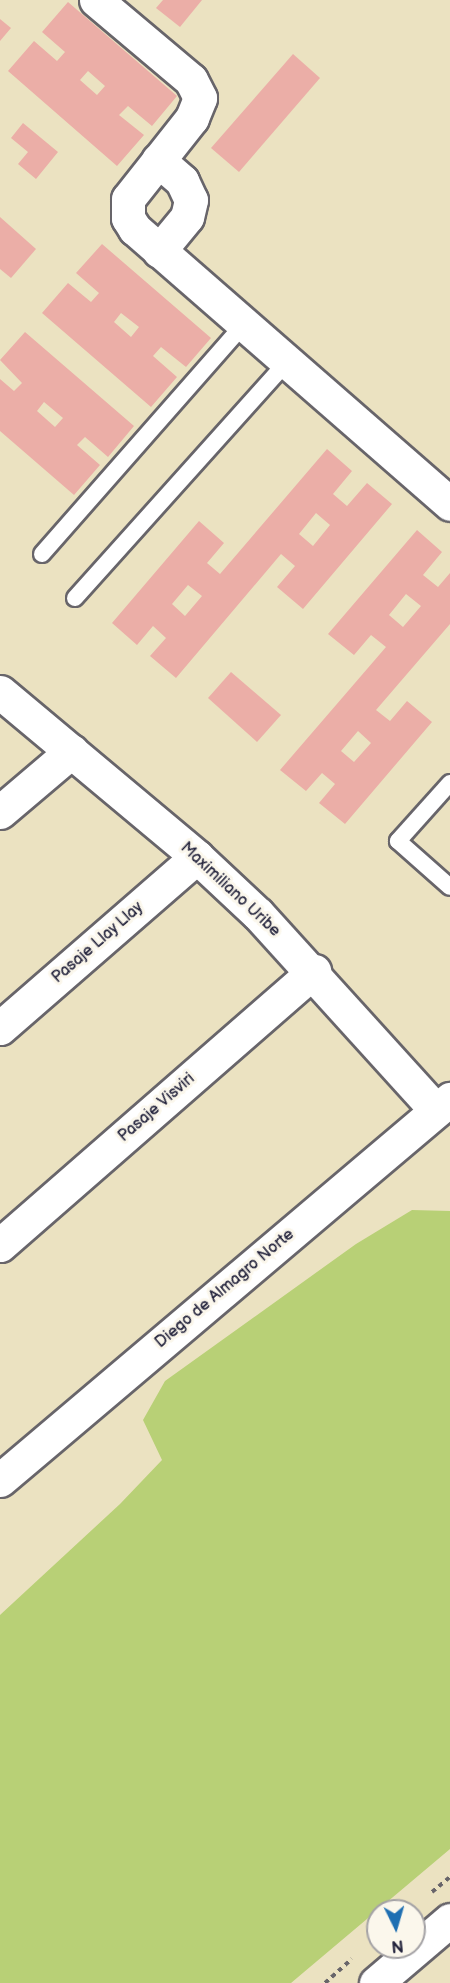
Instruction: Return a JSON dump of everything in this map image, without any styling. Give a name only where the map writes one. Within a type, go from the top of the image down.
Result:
[{"type":"street","points":[[96,0],[198,90],[197,110],[132,192],[126,208],[135,229],[450,504]]},
{"type":"street","points":[[158,160],[182,181],[191,200],[187,217],[159,251]]},
{"type":"street","name":"Maximiliano Uribe","points":[[0,693],[197,857],[443,1104]]},
{"type":"street","points":[[0,812],[72,751]]},
{"type":"street","name":"Pasaje Llay Llay","points":[[0,1028],[197,857]]},
{"type":"street","name":"Pasaje Visviri","points":[[0,1245],[314,972]]},
{"type":"street","name":"Diego de Almagro Norte","points":[[7,1462],[443,1104]]},
{"type":"street","points":[[376,1983],[450,1920]]},
{"type":"lane","points":[[42,554],[244,324]]},
{"type":"lane","points":[[75,598],[287,362]]},
{"type":"lane","points":[[450,783],[398,841],[450,887]]},
{"type":"green space","points":[[412,1210],[450,1211],[450,1849],[391,1899],[366,1899],[366,1920],[291,1983],[0,1983],[0,1615],[120,1504],[162,1460],[143,1420],[165,1381],[356,1244]]},
{"type":"building","points":[[163,0],[202,0],[180,27],[156,8]]},
{"type":"building","points":[[68,2],[177,96],[152,126],[128,106],[119,115],[144,135],[117,166],[8,71],[34,41],[57,61],[65,52],[42,32]],"holes":[[[88,71],[105,86],[97,95],[80,80]]]},
{"type":"building","points":[[0,19],[11,28],[0,41]]},
{"type":"building","points":[[293,54],[320,78],[239,172],[211,148]]},
{"type":"building","points":[[23,123],[58,152],[36,179],[18,164],[28,152],[11,138]]},
{"type":"building","points":[[0,217],[36,249],[11,278],[0,269]]},
{"type":"building","points":[[102,244],[211,338],[186,367],[161,347],[153,356],[177,377],[151,407],[42,313],[68,283],[91,302],[99,293],[76,273]],"holes":[[[121,313],[139,327],[131,337],[114,322]]]},
{"type":"building","points":[[25,332],[134,426],[108,457],[85,437],[77,445],[100,465],[74,495],[0,431],[0,379],[14,391],[22,383],[0,360]],"holes":[[[44,402],[63,418],[55,427],[37,411]]]},
{"type":"building","points":[[327,449],[352,471],[333,494],[347,506],[367,483],[392,504],[303,609],[277,587],[295,566],[281,554],[176,678],[150,656],[166,638],[153,626],[137,645],[112,623],[199,521],[224,543],[207,563],[220,574]],"holes":[[[316,513],[330,525],[313,546],[299,534]],[[188,585],[202,596],[185,616],[172,604]]]},
{"type":"building","points":[[417,530],[442,552],[423,575],[438,587],[450,573],[450,624],[376,710],[390,721],[407,701],[432,722],[345,824],[319,803],[335,784],[322,773],[306,791],[280,770],[386,647],[371,635],[354,655],[328,634]],"holes":[[[406,594],[421,606],[403,627],[389,615]],[[358,731],[371,743],[354,762],[341,751]]]},
{"type":"building","points":[[231,672],[281,715],[257,742],[208,698]]}]
